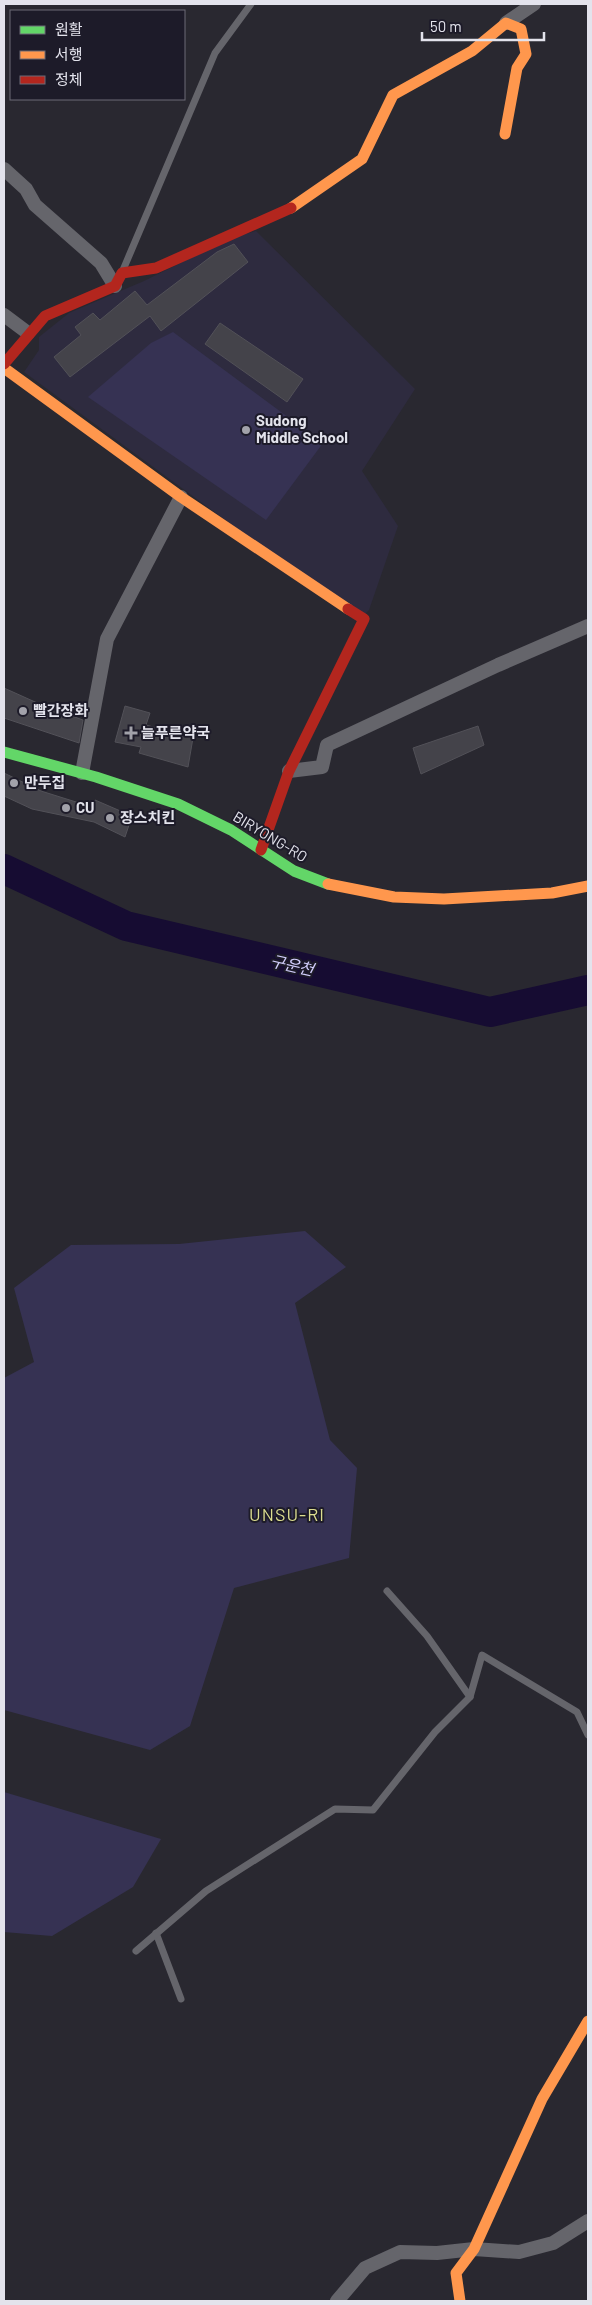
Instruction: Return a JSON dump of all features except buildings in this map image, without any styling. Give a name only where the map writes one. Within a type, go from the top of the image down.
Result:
[{"type":"street","points":[[4,364],[28,332],[45,316],[115,286],[122,272],[156,268],[288,210],[362,158],[393,95],[433,73],[440,67],[472,51],[506,23],[534,4]]},
{"type":"street","points":[[505,134],[517,68],[526,54],[522,29],[506,23]]},
{"type":"street","points":[[4,169],[26,189],[36,205],[101,263],[115,286]]},
{"type":"street","points":[[4,316],[28,332]]},
{"type":"street","points":[[4,368],[182,497],[364,619],[289,771],[261,850]]},
{"type":"street","points":[[82,773],[107,639],[182,497]]},
{"type":"street","points":[[289,771],[322,767],[327,745],[498,665],[588,626]]},
{"type":"street","name":"BIRYONG-RO","points":[[4,752],[82,773],[178,804],[231,830],[294,871],[327,884],[394,897],[477,899],[552,893],[588,886]]},
{"type":"street","points":[[460,2301],[456,2273],[474,2249],[542,2099],[588,2021]]},
{"type":"street","points":[[337,2301],[365,2268],[400,2252],[437,2253],[474,2249],[519,2252],[553,2243],[588,2221]]},
{"type":"lane","points":[[122,272],[215,53],[251,4]]},
{"type":"lane","points":[[386,1591],[427,1636],[470,1697]]},
{"type":"lane","points":[[136,1951],[206,1891],[335,1809],[373,1810],[435,1732],[470,1697],[482,1655],[577,1712],[588,1735]]},
{"type":"lane","points":[[156,1934],[181,1998]]},
{"type":"shaded area","name":"Sudong Middle School","points":[[256,231],[415,389],[362,471],[398,526],[369,610],[360,619],[24,372],[39,350],[39,337],[69,313],[144,281],[231,238]]},
{"type":"shaded area","points":[[173,332],[323,443],[266,520],[88,397],[151,343]]},
{"type":"shaded area","points":[[305,1231],[346,1267],[295,1303],[330,1440],[357,1468],[349,1558],[234,1588],[190,1726],[150,1750],[4,1710],[4,1378],[34,1362],[14,1288],[71,1245],[179,1244]]},
{"type":"shaded area","points":[[4,1792],[161,1839],[133,1887],[52,1936],[4,1932]]},
{"type":"waterway","name":"구운천","points":[[4,869],[126,926],[490,1012],[588,990]]},
{"type":"traffic: fast","points":[[4,752],[96,777],[178,804],[231,830],[294,871],[328,884]]},
{"type":"traffic: slow","points":[[291,208],[362,159],[393,95],[472,51],[506,23],[521,29],[526,54],[517,68],[505,134]]},
{"type":"traffic: slow","points":[[4,368],[181,497],[348,609]]},
{"type":"traffic: slow","points":[[328,884],[394,897],[444,899],[552,893],[588,886]]},
{"type":"traffic: slow","points":[[460,2301],[456,2273],[474,2249],[542,2099],[588,2021]]},
{"type":"traffic: jam","points":[[4,364],[45,316],[115,286],[122,273],[156,268],[291,208]]},
{"type":"traffic: jam","points":[[261,850],[289,771],[364,619],[348,609]]},
{"type":"place","name":"Sudong Middle School","points":[[246,430]]},
{"type":"place","name":"빨간장화","points":[[23,711]]},
{"type":"place","name":"늘푸른약국","points":[[131,733]]},
{"type":"place","name":"만두집","points":[[14,783]]},
{"type":"place","name":"CU","points":[[66,808]]},
{"type":"place","name":"장스치킨","points":[[110,818]]},
{"type":"district","name":"UNSU-RI","points":[[287,1515]]}]
